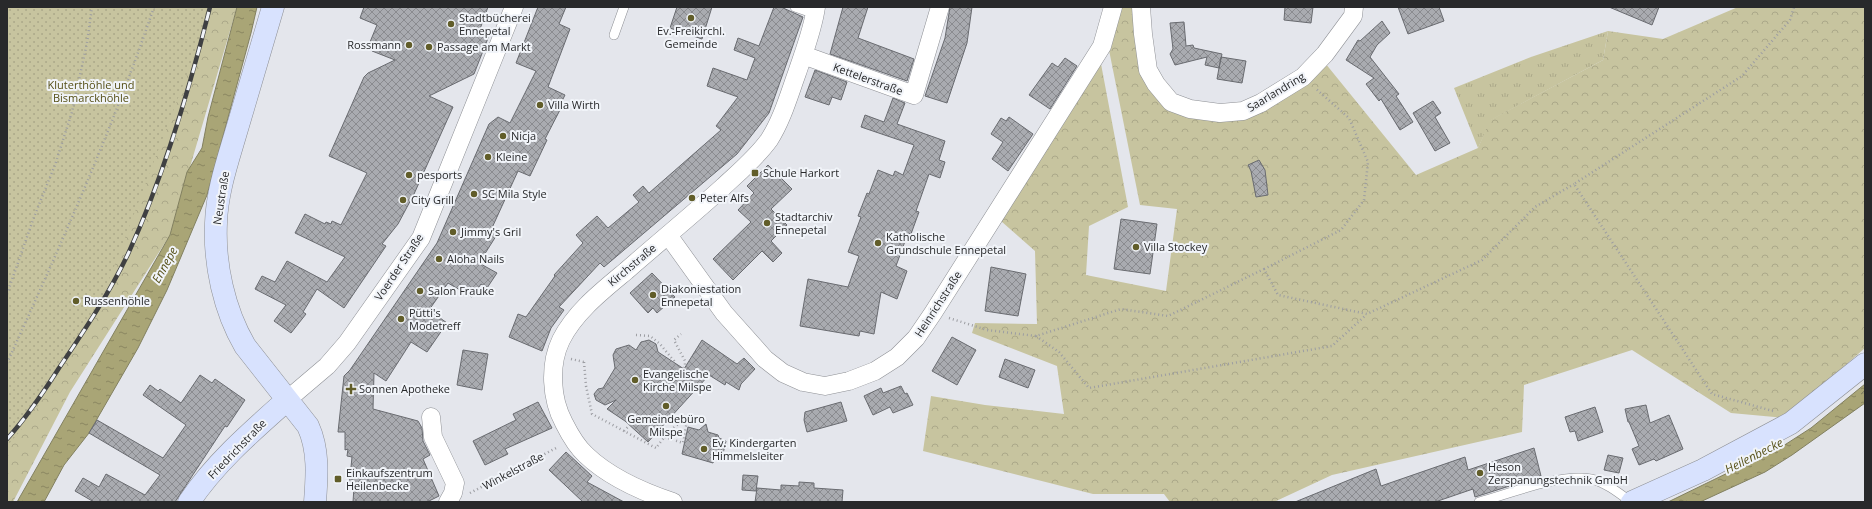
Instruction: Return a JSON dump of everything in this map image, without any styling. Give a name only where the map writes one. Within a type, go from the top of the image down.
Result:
[{"type":"main road","name":"Neustraße","points":[[273,7],[227,162],[220,193],[216,223],[216,239],[217,257],[226,302],[237,332],[245,346],[287,400]]},
{"type":"main road","points":[[1631,502],[1709,466],[1791,423],[1865,364]]},
{"type":"main road","name":"Friedrichstraße","points":[[189,502],[227,457],[287,400]]},
{"type":"main road","points":[[287,400],[308,426],[316,450],[317,466],[315,502]]},
{"type":"street","name":"Voerder Straße","points":[[287,400],[327,366],[347,343],[421,238],[514,7]]},
{"type":"street","name":"Kettelerstraße","points":[[803,55],[914,95],[940,7]]},
{"type":"street","name":"Heinrichstraße","points":[[668,235],[724,313],[765,359],[783,373],[803,382],[825,386],[849,381],[875,371],[897,358],[916,338],[933,313],[1102,46],[1113,7]]},
{"type":"street","name":"Saarlandring","points":[[1141,7],[1142,34],[1148,70],[1156,84],[1171,102],[1190,109],[1220,113],[1243,112],[1261,103],[1303,77],[1321,58],[1358,10]]},
{"type":"street","name":"Kirchstraße","points":[[672,502],[657,497],[608,472],[586,455],[573,439],[557,411],[554,389],[554,364],[561,342],[572,323],[601,291],[740,172],[754,158],[769,139],[785,106],[803,55],[816,10]]},
{"type":"street","points":[[431,417],[433,437],[454,483],[454,493],[448,502]]},
{"type":"lane","points":[[614,35],[624,7]]},
{"type":"lane","points":[[795,7],[816,10]]},
{"type":"lane","points":[[1479,502],[1563,478],[1591,479],[1616,490],[1631,502]]},
{"type":"path","points":[[7,294],[34,217],[55,165],[72,112],[87,43],[92,7]]},
{"type":"path","points":[[7,363],[39,294],[132,73],[154,7]]},
{"type":"path","points":[[1036,336],[1059,352],[1089,388],[1332,346],[1367,314],[1482,260],[1535,207],[1574,184],[1742,76],[1790,20],[1794,7]]},
{"type":"path","points":[[956,320],[987,330],[1036,336],[1122,310],[1168,316],[1341,230],[1364,200],[1368,162],[1349,118],[1303,77]]},
{"type":"path","points":[[1574,184],[1712,394],[1779,413]]},
{"type":"path","points":[[1264,269],[1278,295],[1367,314]]},
{"type":"path","points":[[636,335],[650,336],[660,344],[674,361],[675,368],[673,374],[676,378],[685,366],[685,361],[674,340],[680,334]]},
{"type":"path","points":[[584,362],[586,386],[592,414],[656,448],[665,437],[680,424],[687,421],[683,443],[665,437]]},
{"type":"path","points":[[624,431],[636,418],[639,420]]},
{"type":"path","name":"Winkelstraße","points":[[467,495],[573,439]]},
{"type":"green space","name":"Kluterthöhle und Bismarckhöhle","points":[[7,7],[237,7],[170,235],[70,392],[13,502],[7,502]]},
{"type":"green space","name":"Kluterthöhle und Bismarckhöhle","points":[[7,7],[205,7],[210,14],[96,314],[28,422],[7,446]]},
{"type":"green space","points":[[1112,7],[1144,7],[1152,67],[1171,97],[1201,105],[1243,103],[1321,58],[1416,175],[1478,148],[1490,120],[1603,60],[1608,31],[1663,39],[1738,7],[1865,7],[1865,348],[1785,418],[1731,413],[1632,350],[1524,385],[1522,432],[1332,475],[1274,502],[1170,502],[1164,494],[1093,494],[923,451],[931,396],[985,405],[1064,414],[1057,366],[972,333],[975,323],[1037,324],[1035,251],[993,214],[1098,48],[1128,207],[1089,226],[1086,275],[1166,291],[1177,209],[1140,205],[1105,30]]},
{"type":"green space","points":[[1608,31],[1603,60],[1491,120],[1478,148],[1454,88],[1531,57]]},
{"type":"water","name":"Ennepe","points":[[237,7],[257,7],[207,195],[167,290],[138,348],[89,433],[64,465],[44,502],[17,502],[170,235],[187,172],[202,148],[208,117]]},
{"type":"water","points":[[1865,384],[1865,390],[1861,394],[1865,392],[1865,403],[1792,455],[1765,472],[1700,502],[1668,502],[1783,446],[1811,428]]},
{"type":"building","points":[[364,7],[488,7],[480,29],[490,33],[474,74],[429,96],[453,107],[414,194],[398,224],[382,244],[386,246],[344,308],[317,289],[303,312],[306,314],[291,333],[274,321],[286,305],[255,289],[262,276],[275,282],[287,261],[327,282],[345,257],[295,233],[305,214],[325,224],[326,222],[331,224],[332,221],[341,225],[367,173],[329,156],[364,77],[368,73],[395,60],[372,51],[375,44],[370,42],[377,25],[360,18]]},
{"type":"building","points":[[538,7],[566,7],[559,24],[570,29],[548,87],[565,95],[560,105],[562,106],[545,139],[547,140],[530,176],[518,171],[491,230],[498,233],[479,263],[497,273],[487,288],[481,284],[472,297],[448,283],[429,310],[447,323],[427,352],[411,342],[386,381],[374,373],[373,409],[418,421],[422,428],[423,441],[430,455],[423,459],[439,496],[427,502],[353,502],[354,487],[349,487],[352,457],[347,456],[348,449],[345,450],[345,432],[338,432],[344,376],[350,370],[437,243],[489,124],[498,117],[510,123],[536,71],[516,63]]},
{"type":"building","name":"Ev.-Freikirchl. Gemeinde","points":[[677,7],[712,7],[702,39],[670,28]]},
{"type":"building","points":[[774,7],[781,7],[803,17],[769,113],[737,154],[604,267],[600,263],[559,307],[564,310],[551,328],[542,351],[509,337],[518,314],[526,317],[555,276],[554,275],[583,243],[576,235],[597,216],[608,228],[639,202],[633,195],[643,186],[649,193],[721,130],[716,126],[738,97],[707,86],[713,68],[747,80],[755,58],[734,50],[738,38],[759,46]]},
{"type":"building","points":[[843,7],[868,7],[858,38],[914,59],[907,81],[830,54]]},
{"type":"building","points":[[950,7],[972,7],[967,43],[947,103],[925,96],[945,38]]},
{"type":"building","points":[[1285,7],[1313,7],[1311,23],[1284,20]]},
{"type":"building","points":[[1398,7],[1439,7],[1444,21],[1408,34]]},
{"type":"building","points":[[1609,7],[1659,7],[1652,25]]},
{"type":"building","points":[[1382,21],[1390,33],[1377,45],[1370,57],[1399,94],[1396,96],[1413,122],[1400,130],[1381,99],[1379,101],[1366,84],[1374,78],[1346,60],[1358,40],[1360,41]]},
{"type":"building","points":[[1184,22],[1186,46],[1193,45],[1194,48],[1222,54],[1219,68],[1205,65],[1207,57],[1175,65],[1170,54],[1173,49],[1170,23]]},
{"type":"building","points":[[1221,57],[1246,61],[1242,83],[1217,79]]},
{"type":"building","points":[[1065,58],[1077,66],[1050,109],[1029,95],[1052,63],[1058,67]]},
{"type":"building","points":[[815,70],[847,82],[841,100],[832,97],[829,105],[805,97]]},
{"type":"building","name":"Katholische Grundschule Ennepetal","points":[[893,98],[905,103],[897,124],[945,141],[939,160],[945,162],[940,178],[929,174],[916,211],[919,212],[911,234],[908,233],[896,266],[907,271],[897,299],[881,292],[874,334],[860,331],[859,336],[800,326],[808,279],[848,287],[859,256],[848,252],[861,217],[858,216],[867,193],[869,194],[878,170],[893,176],[895,171],[903,175],[914,145],[861,127],[865,115],[884,122]]},
{"type":"building","points":[[1433,101],[1441,113],[1435,117],[1450,143],[1435,151],[1413,113]]},
{"type":"building","points":[[1009,117],[1033,134],[1008,171],[992,159],[1003,142],[991,134],[1001,118],[1006,121]]},
{"type":"building","points":[[1259,160],[1265,170],[1268,195],[1256,197],[1251,171],[1248,165]]},
{"type":"building","name":"Stadtarchiv Ennepetal","points":[[768,165],[792,189],[771,209],[787,225],[771,241],[782,253],[773,262],[762,251],[733,280],[713,259],[751,222],[738,210],[754,193],[747,186]]},
{"type":"building","name":"Villa Stockey","points":[[1121,219],[1157,224],[1150,274],[1114,269]]},
{"type":"building","points":[[991,267],[1026,274],[1018,316],[985,311]]},
{"type":"building","name":"Diakoniestation Ennepetal","points":[[652,273],[675,297],[657,313],[653,308],[648,313],[630,293]]},
{"type":"building","points":[[952,337],[976,350],[957,385],[932,371]]},
{"type":"building","points":[[649,340],[656,344],[658,352],[684,369],[702,340],[737,364],[744,358],[755,369],[741,384],[739,390],[726,382],[725,385],[709,375],[648,442],[625,421],[607,409],[616,400],[605,405],[596,400],[594,394],[598,389],[603,388],[615,368],[613,355],[616,349],[629,345],[636,350],[641,342]]},
{"type":"building","points":[[463,350],[488,354],[482,390],[457,385]]},
{"type":"building","points":[[1005,359],[1035,370],[1028,388],[999,377]]},
{"type":"building","points":[[200,375],[212,383],[215,379],[245,400],[227,427],[225,426],[175,502],[94,502],[75,491],[83,478],[99,487],[106,474],[145,495],[160,475],[89,433],[97,420],[163,458],[186,425],[143,395],[150,385],[158,391],[160,389],[181,403]]},
{"type":"building","points":[[901,386],[905,394],[907,393],[913,405],[893,413],[890,407],[873,415],[864,396],[881,388],[883,393]]},
{"type":"building","points":[[538,402],[552,428],[505,449],[508,454],[485,465],[473,441],[516,420],[513,414]]},
{"type":"building","points":[[841,402],[847,421],[807,432],[804,420],[805,412]]},
{"type":"building","points":[[1646,405],[1650,423],[1669,415],[1683,449],[1656,461],[1654,459],[1639,465],[1632,449],[1639,446],[1628,422],[1625,409]]},
{"type":"building","points":[[1595,407],[1603,432],[1578,441],[1575,431],[1570,432],[1565,417]]},
{"type":"building","name":"Ev. Kindergarten Himmelsleiter","points":[[706,424],[708,432],[718,435],[719,438],[726,441],[722,458],[715,456],[713,463],[682,454],[688,427],[699,430]]},
{"type":"building","name":"Heson Zerspanungstechnik GmbH","points":[[1534,448],[1541,476],[1475,497],[1473,489],[1435,502],[1295,502],[1376,469],[1381,486],[1465,457],[1468,470]]},
{"type":"building","points":[[566,452],[592,476],[587,482],[624,502],[583,502],[549,470]]},
{"type":"building","points":[[1608,455],[1623,458],[1619,473],[1604,470]]},
{"type":"building","points":[[743,475],[758,476],[756,491],[742,490]]},
{"type":"building","points":[[799,482],[814,483],[814,488],[843,490],[842,502],[755,502],[757,488],[781,490],[781,485],[799,486]]},
{"type":"railway","points":[[7,439],[47,387],[87,326],[113,283],[128,254],[153,194],[175,133],[210,7]]},
{"type":"place","name":"Ev.-Freikirchl. Gemeinde","points":[[691,18]]},
{"type":"place","name":"Stadtbücherei Ennepetal","points":[[451,24]]},
{"type":"place","name":"Rossmann","points":[[409,45]]},
{"type":"place","name":"Passage am Markt","points":[[429,47]]},
{"type":"place","name":"Villa Wirth","points":[[540,105]]},
{"type":"place","name":"Nicja","points":[[503,136]]},
{"type":"place","name":"Kleine","points":[[488,157]]},
{"type":"place","name":"Schule Harkort","points":[[755,173]]},
{"type":"place","name":"pesports","points":[[409,175]]},
{"type":"place","name":"SC Mila Style","points":[[474,194]]},
{"type":"place","name":"Peter Alfs","points":[[692,198]]},
{"type":"place","name":"City Grill","points":[[403,200]]},
{"type":"place","name":"Stadtarchiv Ennepetal","points":[[767,223]]},
{"type":"place","name":"Jimmy's Gril","points":[[453,232]]},
{"type":"place","name":"Katholische Grundschule Ennepetal","points":[[878,243]]},
{"type":"place","name":"Villa Stockey","points":[[1136,247]]},
{"type":"place","name":"Aloha Nails","points":[[439,259]]},
{"type":"place","name":"Salon Frauke","points":[[420,291]]},
{"type":"place","name":"Diakoniestation Ennepetal","points":[[653,295]]},
{"type":"place","name":"Russenhöhle","points":[[76,301]]},
{"type":"place","name":"Pütti's Modetreff","points":[[401,319]]},
{"type":"place","name":"Evangelische Kirche Milspe","points":[[635,380]]},
{"type":"place","name":"Sonnen Apotheke","points":[[351,389]]},
{"type":"place","name":"Gemeindebüro Milspe","points":[[666,406]]},
{"type":"place","name":"Ev. Kindergarten Himmelsleiter","points":[[704,449]]},
{"type":"place","name":"Heson Zerspanungstechnik GmbH","points":[[1480,473]]},
{"type":"place","name":"Einkaufszentrum Heilenbecke","points":[[338,479]]},
{"type":"water label","name":"Heilenbecke","points":[[1754,456]]}]
